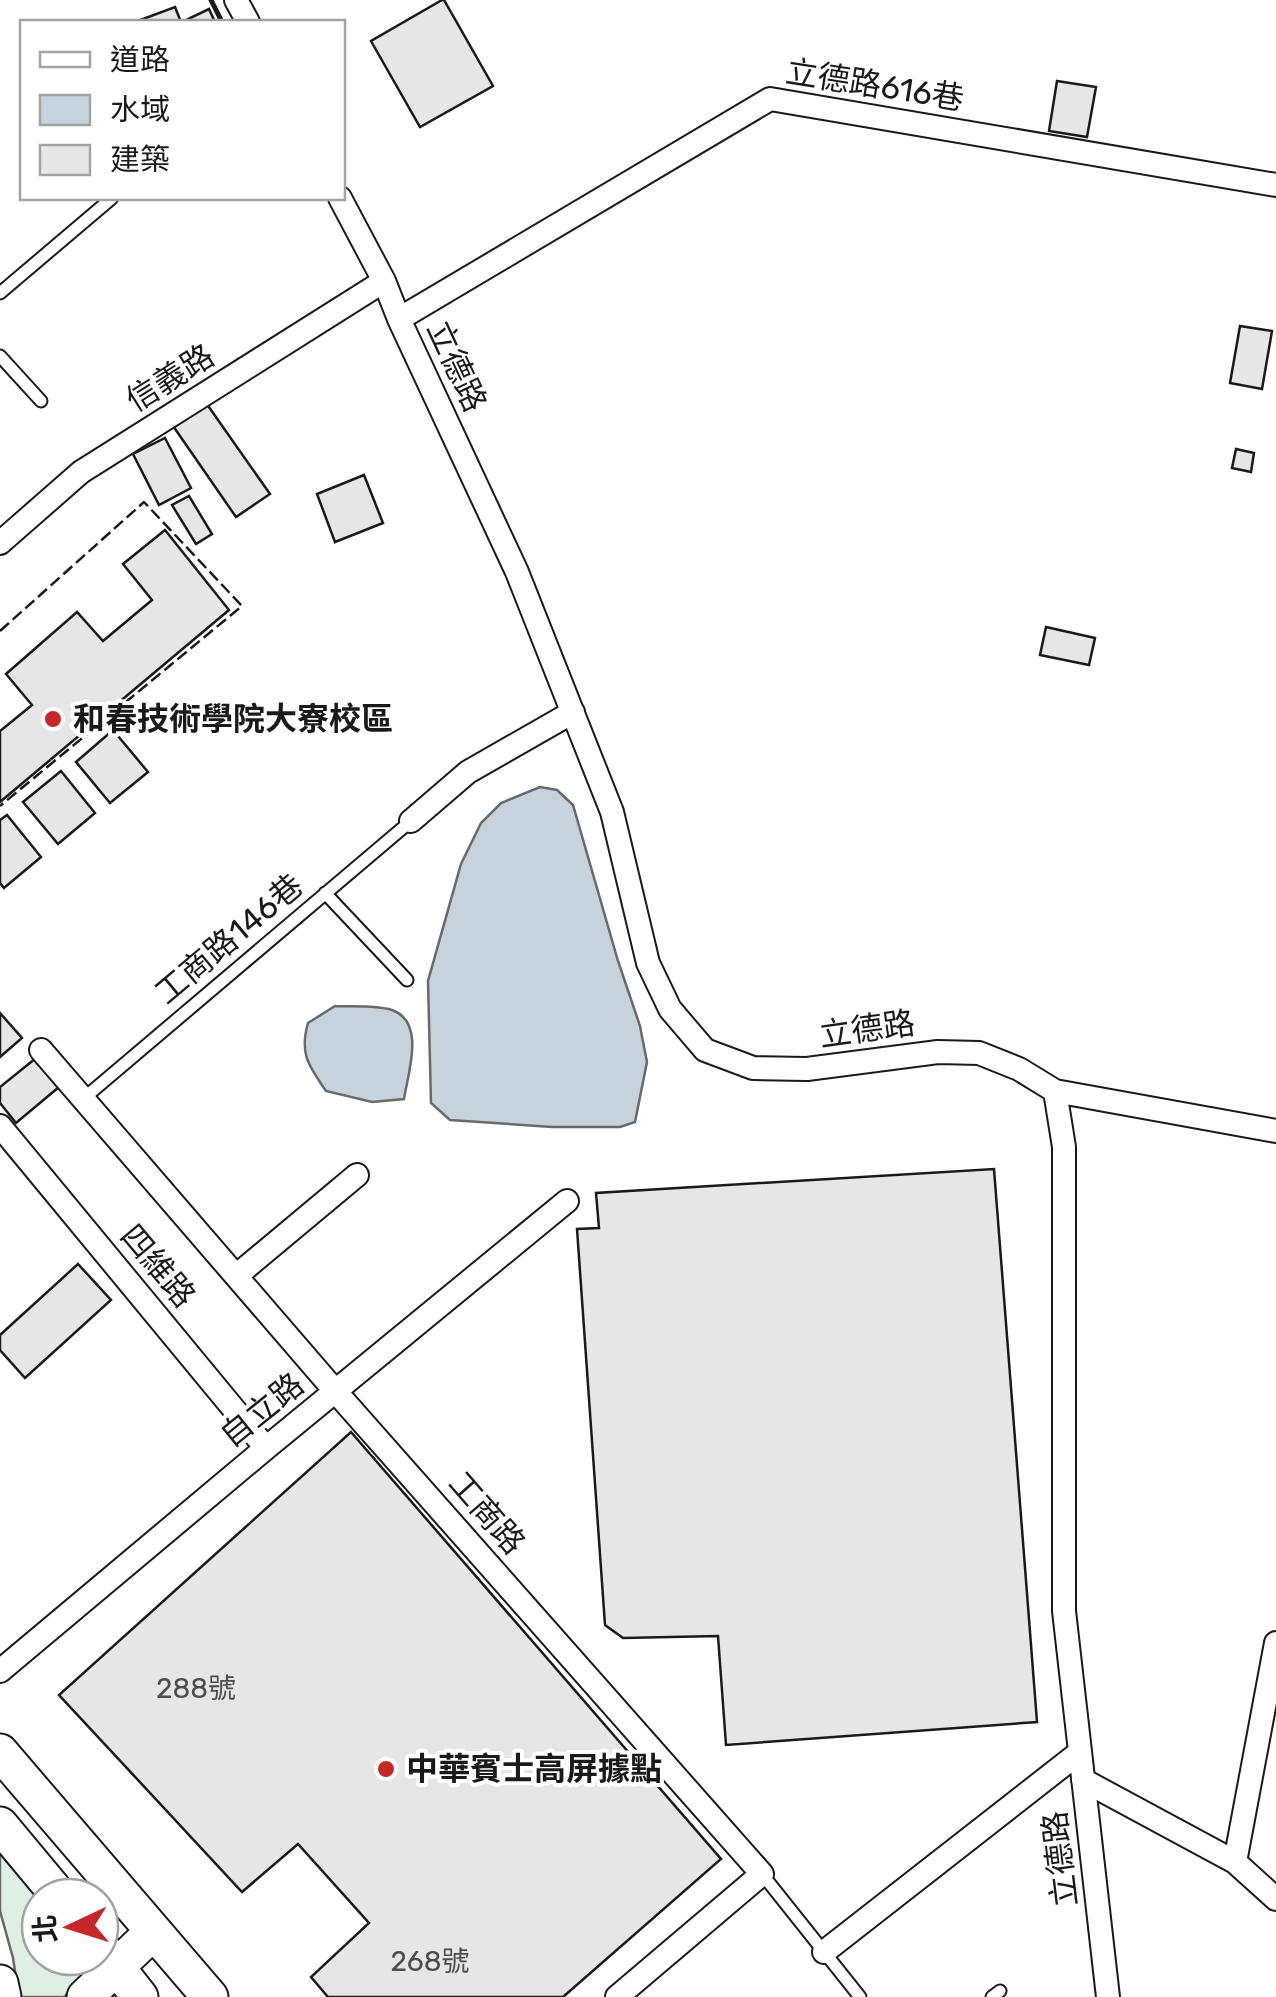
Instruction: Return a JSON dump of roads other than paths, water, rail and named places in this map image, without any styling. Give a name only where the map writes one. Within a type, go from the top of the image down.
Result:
[{"type":"main road","points":[[0,1752],[210,1997]]},
{"type":"main road","points":[[0,1825],[43,1877]]},
{"type":"main road","points":[[85,1997],[125,1979],[164,1944]]},
{"type":"main road","points":[[0,1982],[3,1997]]},
{"type":"street","name":"立德路616巷","points":[[399,319],[770,99],[1276,185]]},
{"type":"street","name":"立德路","points":[[341,200],[384,281],[517,572],[612,812],[648,964],[670,1009],[705,1050],[753,1068],[807,1069],[938,1052],[979,1053],[1018,1069],[1055,1092],[1064,1148],[1064,1611],[1108,1997]]},
{"type":"street","name":"信義路","points":[[0,543],[81,472],[384,281]]},
{"type":"street","points":[[410,821],[468,772],[573,712]]},
{"type":"street","name":"工商路","points":[[41,1050],[336,1392],[762,1874]]},
{"type":"street","points":[[1055,1092],[1276,1132]]},
{"type":"street","name":"四維路","points":[[0,1126],[266,1448]]},
{"type":"street","points":[[236,1276],[356,1176]]},
{"type":"street","name":"自立路","points":[[0,1671],[567,1200]]},
{"type":"street","points":[[1235,1862],[1276,1642]]},
{"type":"street","points":[[824,1952],[1080,1752]]},
{"type":"street","points":[[1083,1780],[1235,1862],[1276,1899]]},
{"type":"street","points":[[617,1997],[762,1874]]},
{"type":"lane","points":[[0,293],[110,200]]},
{"type":"lane","points":[[0,356],[5,371],[41,401]]},
{"type":"lane","name":"工商路146巷","points":[[84,1099],[410,821]]},
{"type":"lane","points":[[325,894],[407,980]]},
{"type":"lane","points":[[762,1874],[860,1997]]},
{"type":"water","points":[[540,787],[557,790],[573,805],[640,1026],[647,1062],[635,1122],[620,1127],[450,1120],[431,1103],[428,981],[461,864],[481,823],[501,803]]},
{"type":"water","points":[[335,1006],[385,1008],[402,1016],[409,1025],[412,1049],[404,1099],[372,1102],[326,1091],[307,1059],[305,1034],[308,1023]]},
{"type":"place","name":"和春技術學院大寮校區","points":[[53,719]]},
{"type":"place","name":"中華賓士高屏據點","points":[[386,1769]]}]
